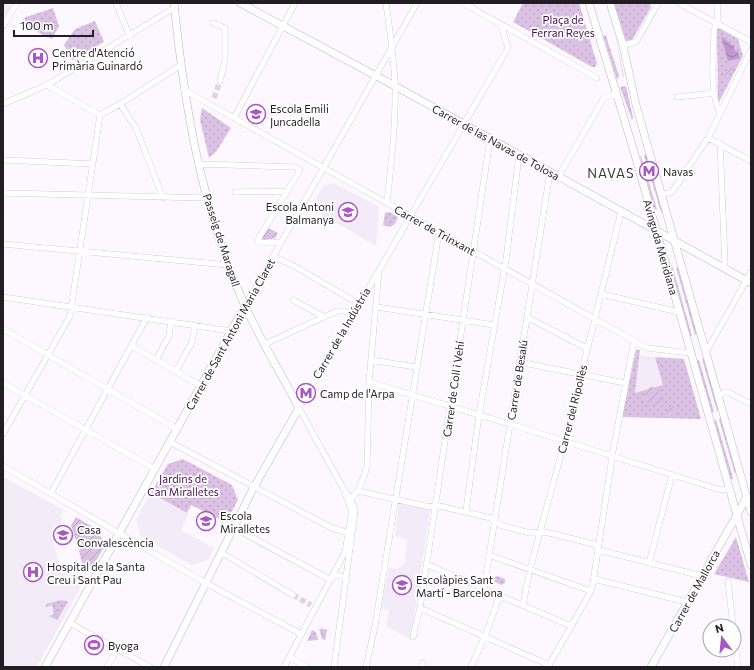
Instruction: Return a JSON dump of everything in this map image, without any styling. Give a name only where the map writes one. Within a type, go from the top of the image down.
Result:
[{"type":"main road","name":"Carrer de las Navas de Tolosa","points":[[240,3],[395,86],[749,282]]},
{"type":"main road","name":"Avinguda Meridiana","points":[[589,3],[657,232],[738,514],[751,565]]},
{"type":"main road","name":"Avinguda Meridiana","points":[[610,3],[623,45],[636,105],[751,512]]},
{"type":"main road","name":"Passeig de Maragall","points":[[174,6],[184,90],[198,164],[207,198],[228,265],[245,306],[299,408]]},
{"type":"main road","name":"Carrer de Sant Antoni Maria Claret","points":[[45,667],[245,306]]},
{"type":"main road","points":[[691,353],[706,352]]},
{"type":"main road","name":"Carrer de la Indústria","points":[[164,667],[254,487],[299,408]]},
{"type":"main road","name":"Carrer de Mallorca","points":[[651,667],[747,497]]},
{"type":"street","points":[[3,26],[17,3]]},
{"type":"street","points":[[116,3],[127,30],[131,35]]},
{"type":"street","points":[[234,118],[295,3]]},
{"type":"street","points":[[386,3],[392,47],[395,86],[387,203]]},
{"type":"street","name":"Carrer de Sant Antoni Maria Claret","points":[[245,306],[374,75],[417,3]]},
{"type":"street","points":[[463,3],[597,78]]},
{"type":"street","points":[[623,45],[636,42],[658,3]]},
{"type":"street","points":[[679,3],[751,42]]},
{"type":"street","points":[[718,3],[717,24],[714,30],[715,104],[720,113]]},
{"type":"street","points":[[3,104],[47,85],[131,35],[174,6]]},
{"type":"street","points":[[213,23],[225,28],[225,60],[220,81]]},
{"type":"street","name":"Carrer de la Indústria","points":[[299,408],[508,48],[501,25]]},
{"type":"street","points":[[661,195],[672,192],[708,138],[751,50]]},
{"type":"street","points":[[100,115],[180,66]]},
{"type":"street","points":[[47,85],[100,115]]},
{"type":"street","name":"Carrer de Trinxant","points":[[184,90],[647,348],[691,353]]},
{"type":"street","points":[[677,98],[715,93]]},
{"type":"street","points":[[558,177],[604,98],[615,94]]},
{"type":"street","points":[[212,106],[214,98]]},
{"type":"street","points":[[120,104],[136,128],[163,198]]},
{"type":"street","points":[[3,434],[69,320],[81,251],[100,115]]},
{"type":"street","points":[[708,138],[720,143],[751,161]]},
{"type":"street","name":"Carrer de Coll i Vehí","points":[[413,637],[420,608],[463,319],[475,252],[489,146],[492,140]]},
{"type":"street","points":[[720,143],[725,264]]},
{"type":"street","points":[[466,511],[479,415],[504,268],[520,155]]},
{"type":"street","points":[[3,160],[93,164]]},
{"type":"street","points":[[198,164],[294,167],[300,170],[257,241],[261,243],[276,241],[280,244]]},
{"type":"street","name":"Carrer de Besalú","points":[[484,588],[550,172]]},
{"type":"street","points":[[235,192],[288,191]]},
{"type":"street","points":[[3,193],[207,198]]},
{"type":"street","name":"Carrer del Ripollès","points":[[523,605],[530,569],[582,374],[621,212]]},
{"type":"street","points":[[366,667],[375,626],[413,395],[416,367],[434,271],[439,232]]},
{"type":"street","points":[[3,244],[228,265]]},
{"type":"street","points":[[273,256],[296,267],[359,304]]},
{"type":"street","points":[[334,667],[356,514],[352,499],[361,492],[367,467],[369,382],[377,306],[379,268]]},
{"type":"street","points":[[706,352],[749,282],[751,272]]},
{"type":"street","points":[[601,294],[679,312]]},
{"type":"street","points":[[3,297],[147,317],[231,331]]},
{"type":"street","points":[[293,300],[324,317]]},
{"type":"street","points":[[377,306],[494,325]]},
{"type":"street","points":[[265,344],[341,310],[352,316]]},
{"type":"street","points":[[527,316],[588,349]]},
{"type":"street","points":[[51,493],[147,317]]},
{"type":"street","points":[[156,360],[169,336],[171,321]]},
{"type":"street","points":[[176,371],[192,342],[195,325]]},
{"type":"street","points":[[3,329],[177,429]]},
{"type":"street","points":[[420,608],[485,636],[548,666],[591,591],[599,550],[625,383],[634,341]]},
{"type":"street","points":[[132,346],[201,386]]},
{"type":"street","points":[[372,360],[416,367]]},
{"type":"street","points":[[519,362],[625,383]]},
{"type":"street","points":[[369,382],[510,424],[723,491],[730,488]]},
{"type":"street","points":[[3,383],[155,469]]},
{"type":"street","points":[[718,395],[728,392],[751,404]]},
{"type":"street","name":"Passeig de Maragall","points":[[299,408],[345,490],[352,499]]},
{"type":"street","points":[[170,442],[332,528],[349,533]]},
{"type":"street","points":[[3,466],[206,583],[301,634]]},
{"type":"street","points":[[649,562],[672,475]]},
{"type":"street","points":[[747,497],[751,489]]},
{"type":"street","points":[[284,667],[313,606],[332,578],[345,552],[352,511],[345,490]]},
{"type":"street","points":[[361,492],[430,507],[435,505],[466,511],[491,518],[500,525],[534,534],[545,532],[594,544],[599,550],[702,576]]},
{"type":"street","points":[[234,528],[332,578],[342,576],[347,580]]},
{"type":"street","points":[[222,553],[293,595]]},
{"type":"street","points":[[489,555],[591,591]]},
{"type":"street","points":[[426,564],[571,626]]},
{"type":"street","points":[[594,579],[687,602]]},
{"type":"street","points":[[728,581],[732,618]]},
{"type":"street","points":[[471,667],[485,636],[500,595]]},
{"type":"street","points":[[70,623],[150,667]]},
{"type":"street","points":[[107,667],[117,650]]},
{"type":"street","points":[[289,656],[307,667]]},
{"type":"shaded area","points":[[3,3],[12,7],[3,20]]},
{"type":"shaded area","name":"Escola Antoni Balmanya","points":[[334,183],[379,207],[376,246],[311,208],[323,186]]},
{"type":"shaded area","points":[[640,355],[655,357],[663,385],[635,393]]},
{"type":"shaded area","name":"Hospital de la Santa Creu i Sant Pau","points":[[3,477],[64,510],[60,516],[62,518],[61,524],[54,526],[51,533],[61,571],[68,575],[75,573],[79,577],[78,579],[83,583],[37,667],[3,667]]},
{"type":"shaded area","points":[[151,493],[189,514],[181,530],[214,548],[208,560],[192,565],[140,536],[136,520]]},
{"type":"shaded area","name":"Escolàpies Sant Martí - Barcelona","points":[[399,503],[430,510],[411,637],[408,638],[386,626],[389,610],[381,608],[389,568],[397,569],[405,563],[407,539],[395,536]]},
{"type":"green space","name":"Plaça de Ferran Reyes","points":[[523,3],[579,3],[597,64],[595,67],[592,67],[513,22]]},
{"type":"green space","points":[[614,3],[650,3],[651,7],[632,40],[626,41]]},
{"type":"green space","points":[[53,8],[59,26],[52,39],[19,23],[26,17]]},
{"type":"green space","points":[[95,21],[104,42],[72,60],[64,45],[75,29]]},
{"type":"green space","points":[[578,24],[585,48],[577,50],[571,26]]},
{"type":"green space","points":[[717,27],[738,39],[743,56],[718,104]]},
{"type":"green space","points":[[614,29],[624,77],[623,76]]},
{"type":"green space","points":[[603,35],[606,36],[619,76],[617,80]]},
{"type":"green space","points":[[737,60],[719,92],[730,62]]},
{"type":"green space","points":[[626,86],[633,117],[632,120],[620,87]]},
{"type":"green space","points":[[202,108],[231,128],[216,152],[209,158],[200,120]]},
{"type":"green space","points":[[646,154],[663,213],[661,212],[644,155]]},
{"type":"green space","points":[[641,156],[657,210],[654,208]]},
{"type":"green space","points":[[389,212],[398,217],[395,224],[390,227],[383,225],[385,213]]},
{"type":"green space","points":[[268,228],[278,233],[275,238],[262,241],[260,240]]},
{"type":"green space","points":[[670,263],[672,265],[692,336],[690,336]]},
{"type":"green space","points":[[676,267],[678,268],[697,334],[695,335]]},
{"type":"green space","points":[[636,350],[640,350],[635,393],[663,385],[655,357],[684,359],[701,419],[622,417]]},
{"type":"green space","points":[[702,359],[704,359],[719,411],[717,411]]},
{"type":"green space","points":[[699,360],[714,412],[712,413],[697,361]]},
{"type":"green space","points":[[653,387],[659,390],[662,396],[659,402],[653,405],[647,402],[644,396],[647,390]]},
{"type":"green space","points":[[670,407],[674,407],[676,411],[674,415],[670,415],[668,413],[668,409]]},
{"type":"green space","points":[[721,418],[736,472],[735,474],[719,419]]},
{"type":"green space","points":[[714,420],[716,420],[733,478],[731,480]]},
{"type":"green space","name":"Jardins de Can Miralletes","points":[[183,459],[232,485],[238,500],[226,522],[191,505],[187,513],[151,493],[168,464]]},
{"type":"green space","points":[[76,517],[99,531],[104,547],[91,570],[83,567],[79,551],[83,546],[81,542],[76,541],[71,525]]},
{"type":"green space","points":[[736,537],[749,582],[714,574]]},
{"type":"green space","points":[[497,576],[505,579],[505,583],[501,585],[495,582],[494,578]]},
{"type":"green space","points":[[62,600],[68,602],[57,620],[49,616],[54,614],[52,605],[46,607],[46,604]]},
{"type":"green space","points":[[319,628],[327,630],[325,640],[322,639]]},
{"type":"green space","points":[[312,630],[316,632],[318,640],[307,641]]},
{"type":"water","points":[[721,36],[734,47],[740,58],[728,61]]},
{"type":"tunnel","points":[[214,98],[220,81]]},
{"type":"tunnel","points":[[293,595],[311,605]]},
{"type":"place","name":"Centre d'Atenció Primària Guinardó","points":[[38,58]]},
{"type":"place","name":"Escola Emili Juncadella","points":[[256,114]]},
{"type":"place","name":"Navas","points":[[649,171]]},
{"type":"place","name":"Escola Antoni Balmanya","points":[[348,212]]},
{"type":"place","name":"Camp de l'Arpa","points":[[306,393]]},
{"type":"place","name":"Escola Miralletes","points":[[206,521]]},
{"type":"place","name":"Casa Convalescència","points":[[63,535]]},
{"type":"place","name":"Hospital de la Santa Creu i Sant Pau","points":[[33,572]]},
{"type":"place","name":"Escolàpies Sant Martí - Barcelona","points":[[402,585]]},
{"type":"place","name":"Byoga","points":[[94,645]]},
{"type":"district","name":"NAVAS","points":[[611,173]]}]
